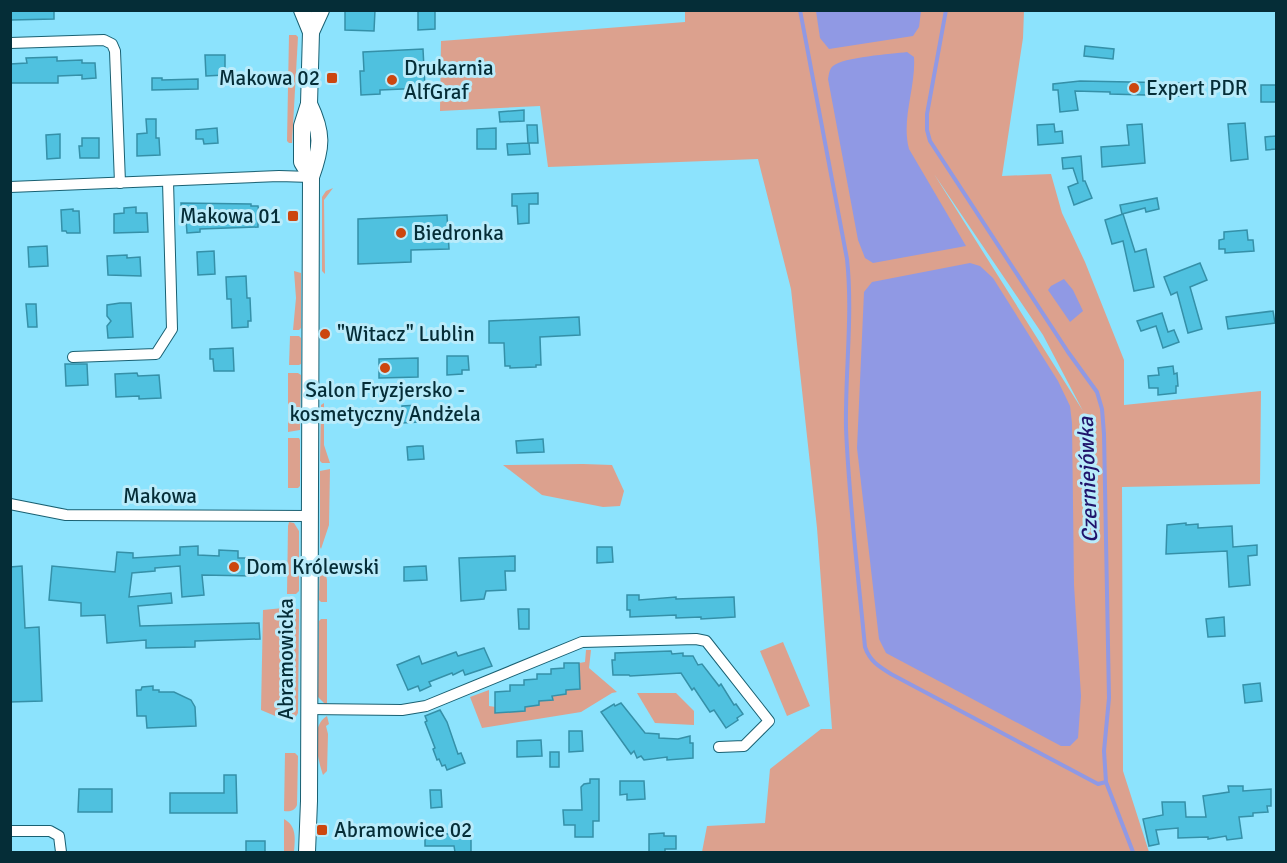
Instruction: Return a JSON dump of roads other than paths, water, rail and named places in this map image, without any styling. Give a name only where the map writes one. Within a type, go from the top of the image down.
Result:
[{"type":"main road","name":"Abramowicka","points":[[302,10],[311,32]]},
{"type":"main road","name":"Abramowicka","points":[[307,852],[311,177],[302,162],[302,126],[309,104],[311,32],[321,10]]},
{"type":"street","points":[[10,43],[104,40],[112,44],[116,51],[120,183]]},
{"type":"street","points":[[10,187],[311,177]]},
{"type":"street","points":[[72,357],[156,354],[172,329],[168,181]]},
{"type":"street","name":"Makowa","points":[[10,504],[66,515],[310,516]]},
{"type":"street","points":[[308,709],[402,710],[426,706],[582,642],[706,641],[769,721],[744,746],[719,747]]},
{"type":"street","points":[[10,831],[50,831],[59,836],[62,852]]},
{"type":"water","points":[[816,10],[921,11],[919,27],[913,36],[829,49],[820,38]]},
{"type":"water","points":[[907,52],[914,57],[907,126],[909,149],[966,246],[873,263],[865,258],[858,240],[828,79],[831,69],[838,63],[857,58]]},
{"type":"water","points":[[970,263],[980,266],[993,278],[1058,381],[1070,406],[1074,585],[1081,696],[1078,738],[1070,746],[1061,746],[886,653],[879,639],[857,448],[864,292],[872,282]]},
{"type":"water","points":[[1064,279],[1073,290],[1083,311],[1070,322],[1048,290]]},
{"type":"waterway","points":[[800,10],[847,259],[849,322],[846,428],[851,510],[865,647],[875,663],[891,674],[1098,784],[1106,782]]},
{"type":"waterway","name":"Czerniejówka","points":[[946,10],[927,114],[930,141],[1068,352],[1097,392],[1102,409],[1109,698],[1104,751],[1106,782],[1133,852]]},
{"type":"place","name":"Makowa 02","points":[[332,78]]},
{"type":"place","name":"Drukarnia AlfGraf","points":[[392,80]]},
{"type":"place","name":"Expert PDR","points":[[1134,88]]},
{"type":"place","name":"Makowa 01","points":[[293,216]]},
{"type":"place","name":"Biedronka","points":[[401,233]]},
{"type":"place","name":"\"Witacz\" Lublin","points":[[325,334]]},
{"type":"place","name":"Salon Fryzjersko - kosmetyczny Andżela","points":[[385,368]]},
{"type":"place","name":"Dom Królewski","points":[[234,567]]},
{"type":"place","name":"Abramowice 02","points":[[322,830]]}]
